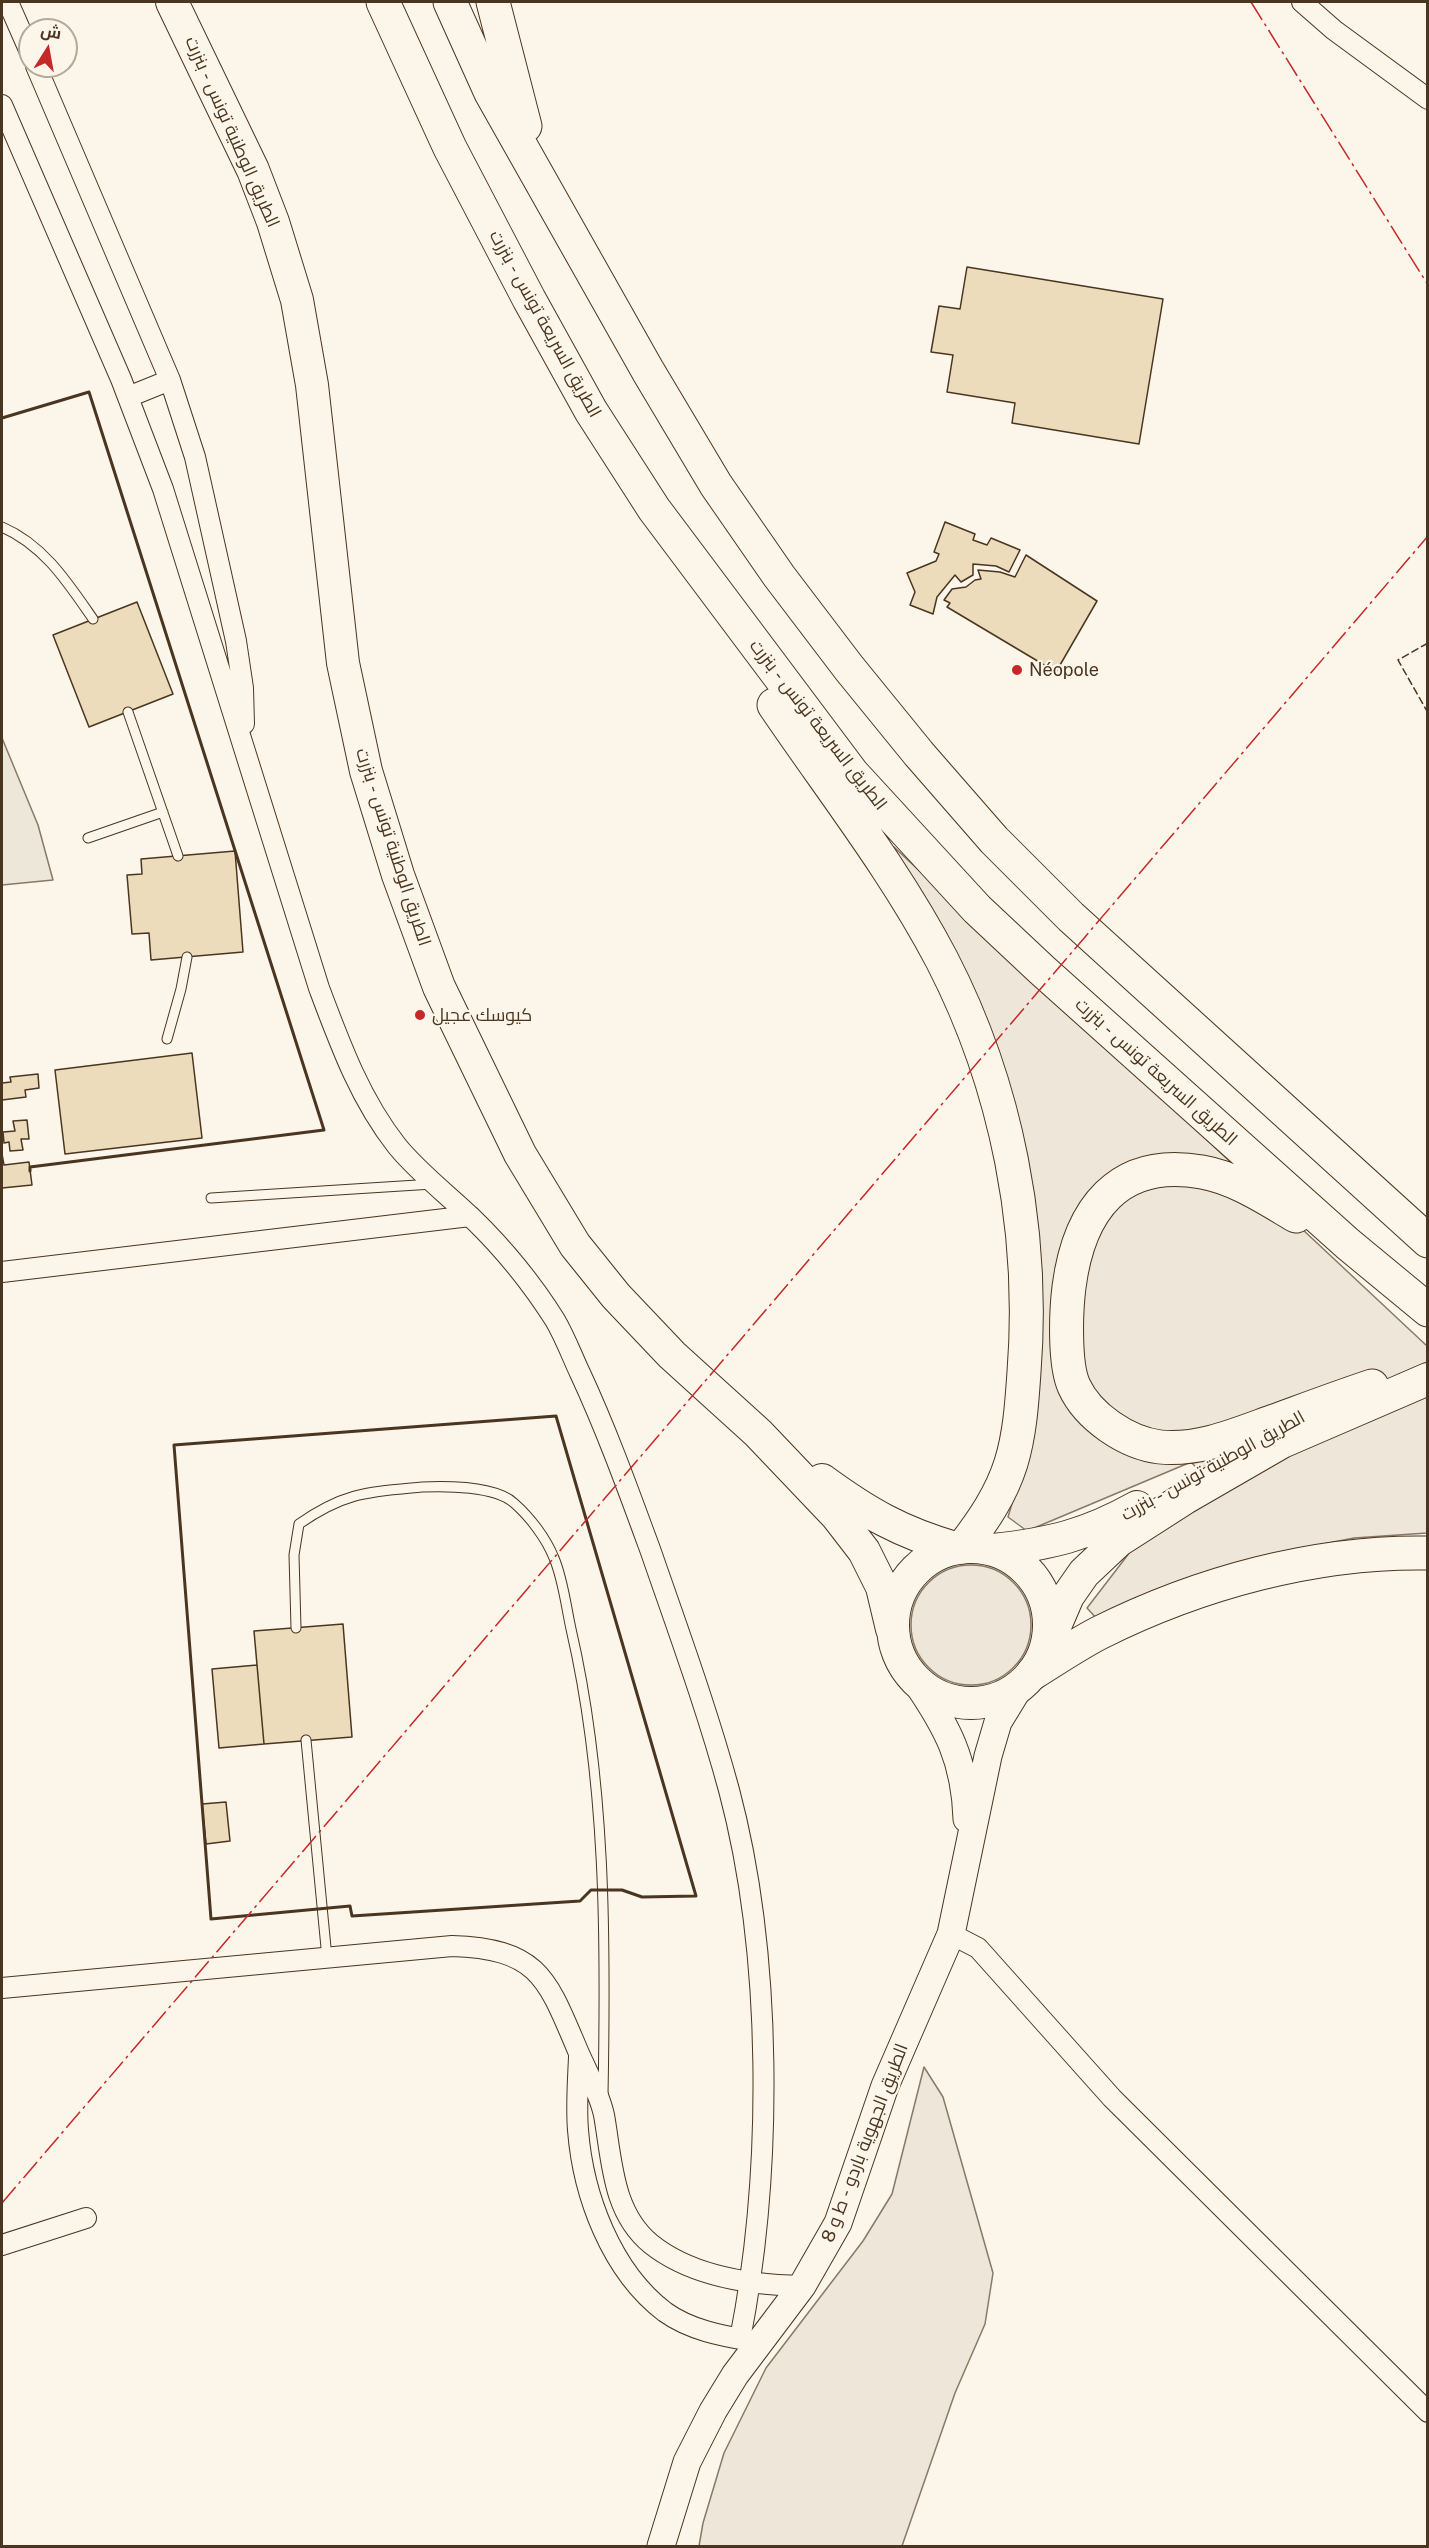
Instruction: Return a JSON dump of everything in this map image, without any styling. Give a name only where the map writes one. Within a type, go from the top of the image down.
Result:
[{"type":"highway","name":"الطريق السريعة تونس - بنزرت","points":[[383,2],[450,148],[591,411],[654,509],[852,773],[969,900],[1042,970],[1348,1244],[1428,1310]]},
{"type":"highway","points":[[450,2],[490,93],[540,177],[648,371],[716,484],[779,576],[920,754],[994,840],[1071,917],[1428,1241]]},
{"type":"highway","points":[[493,2],[513,86],[540,177]]},
{"type":"highway","points":[[654,509],[761,685],[909,903],[942,961],[973,1032],[996,1096],[1015,1176],[1025,1255],[1027,1333],[1021,1405],[1011,1462],[970,1548]]},
{"type":"highway","points":[[1348,1244],[1241,1184],[1203,1172],[1163,1169],[1132,1178],[1105,1195],[1088,1220],[1073,1254],[1068,1299],[1067,1344],[1074,1385],[1090,1409],[1110,1427],[1159,1447],[1187,1447],[1222,1439],[1372,1386]]},
{"type":"highway","points":[[1026,1680],[1098,1634],[1168,1603],[1242,1579],[1321,1560],[1388,1552],[1428,1553]]},
{"type":"main road","name":"الطريق الوطنية تونس - بنزرت","points":[[172,2],[253,170],[273,222],[297,300],[312,385],[343,663],[366,771],[398,874],[439,987],[520,1154],[575,1245],[616,1296],[672,1355],[758,1433],[837,1516],[864,1551],[882,1587],[896,1648],[904,1665],[915,1680],[933,1694],[955,1701],[978,1703],[1000,1698],[1026,1680],[1047,1645],[1068,1596],[1084,1573],[1119,1541],[1185,1498],[1282,1442],[1428,1379]]},
{"type":"main road","name":"الطريق الوطنية تونس - بنزرت","points":[[892,1629],[894,1607],[909,1578],[934,1556],[970,1548],[1043,1545],[1101,1527],[1274,1429],[1428,1362]]},
{"type":"main road","name":"الطريق الوطنية تونس - بنزرت","points":[[758,1433],[864,1510],[912,1536],[1015,1560],[1032,1576],[1044,1597],[1049,1621],[1047,1645]]},
{"type":"main road","name":"الطريق الجهوية باردو - ط و 8","points":[[915,1680],[943,1720],[957,1753],[966,1792],[968,1850]]},
{"type":"main road","name":"الطريق الجهوية باردو - ط و 8","points":[[661,2547],[687,2462],[749,2340],[802,2286],[838,2223],[885,2086],[951,1934],[998,1722],[1026,1680]]},
{"type":"street","points":[[8,2],[18,25]]},
{"type":"street","points":[[1302,2],[1334,30],[1428,99]]},
{"type":"street","points":[[41,78],[171,380],[195,457],[236,641],[243,688],[245,745]]},
{"type":"street","points":[[2,105],[128,397],[163,489],[245,745],[318,988],[345,1057],[369,1106],[399,1148],[515,1262],[557,1323],[591,1396],[635,1508],[688,1657],[729,1792],[747,1879],[758,1969],[762,2162],[751,2282],[749,2340],[691,2326],[666,2312],[639,2287],[617,2256],[597,2215],[584,2173],[578,2131],[579,2054]]},
{"type":"street","points":[[128,397],[171,380]]},
{"type":"street","points":[[2,1272],[470,1216]]},
{"type":"street","points":[[951,1934],[978,1948],[1112,2098],[1428,2412]]},
{"type":"street","points":[[2,1988],[452,1946],[480,1947],[510,1954],[538,1971],[556,1997],[603,2112],[614,2179],[626,2214],[650,2243],[677,2260],[709,2272],[751,2282],[802,2286]]},
{"type":"street","points":[[2,2245],[86,2218]]},
{"type":"lane","points":[[2,527],[14,533],[58,568],[93,619]]},
{"type":"lane","points":[[128,712],[178,856]]},
{"type":"lane","points":[[88,838],[163,812]]},
{"type":"lane","points":[[167,1039],[181,989],[186,957]]},
{"type":"lane","points":[[211,1198],[435,1184]]},
{"type":"lane","points":[[296,1628],[293,1567],[299,1524],[327,1504],[366,1492],[448,1486],[484,1491],[513,1501],[535,1525],[554,1558],[581,1671],[592,1762],[602,1891],[605,1995],[603,2112]]},
{"type":"lane","points":[[306,1740],[327,1958]]},
{"type":"shaded area","points":[[2,738],[38,825],[53,880],[2,885]]},
{"type":"shaded area","points":[[894,847],[1427,1346],[1427,1533],[1354,1538],[1272,1554],[1098,1620],[1087,1608],[1130,1552],[1221,1494],[1191,1462],[1027,1531],[1008,1517],[1021,1473],[1035,1281],[976,996]]},
{"type":"shaded area","points":[[971,1565],[994,1569],[1014,1582],[1027,1602],[1031,1625],[1027,1648],[1014,1668],[994,1681],[971,1685],[948,1681],[928,1668],[915,1648],[911,1625],[915,1602],[928,1582],[948,1569]]},
{"type":"shaded area","points":[[924,2067],[943,2097],[993,2273],[985,2324],[955,2393],[902,2546],[699,2546],[703,2523],[724,2453],[766,2368],[863,2241],[892,2194]]},
{"type":"building","points":[[967,267],[1163,299],[1139,444],[1012,423],[1015,403],[947,392],[953,355],[931,352],[939,306],[960,309]]},
{"type":"building","points":[[945,522],[975,534],[973,540],[987,545],[991,538],[1020,550],[1009,572],[996,566],[973,564],[973,575],[961,582],[955,575],[937,597],[933,614],[910,605],[915,592],[907,573],[936,561],[939,554],[934,552]]},
{"type":"building","points":[[1026,555],[1097,601],[1056,672],[947,607],[950,603],[944,600],[952,589],[966,587],[975,580],[981,579],[978,570],[1000,572],[1015,577]]},
{"type":"building","points":[[137,602],[173,694],[89,727],[53,635]]},
{"type":"building","points":[[235,851],[243,952],[151,960],[149,933],[132,934],[127,875],[142,874],[141,859]]},
{"type":"building","points":[[192,1053],[202,1138],[65,1154],[55,1070]]},
{"type":"building","points":[[38,1074],[39,1088],[25,1090],[26,1097],[2,1100],[2,1083],[11,1082],[10,1077]]},
{"type":"building","points":[[27,1120],[29,1139],[21,1139],[23,1150],[10,1151],[9,1142],[4,1143],[3,1132],[15,1131],[13,1121]]},
{"type":"building","points":[[2,1154],[4,1165],[29,1162],[32,1185],[2,1188]]},
{"type":"building","points":[[343,1624],[352,1737],[264,1744],[254,1631]]},
{"type":"building","points":[[257,1665],[264,1744],[219,1748],[212,1669]]},
{"type":"building","points":[[226,1802],[230,1841],[206,1844],[202,1804]]},
{"type":"fence","points":[[1428,643],[1398,660],[1428,713]]},
{"type":"wall","points":[[2,418],[89,392],[324,1130],[30,1167],[30,1171]]},
{"type":"wall","points":[[556,1416],[696,1896],[642,1897],[622,1890],[591,1890],[580,1901],[352,1916],[350,1906],[211,1919],[174,1445],[556,1416]]},
{"type":"power","points":[[1251,2],[1428,285]]},
{"type":"power","points":[[2,2203],[1428,536]]},
{"type":"place","name":"Néopole","points":[[1017,670]]},
{"type":"place","name":"كيوسك عجيل","points":[[420,1015]]}]
